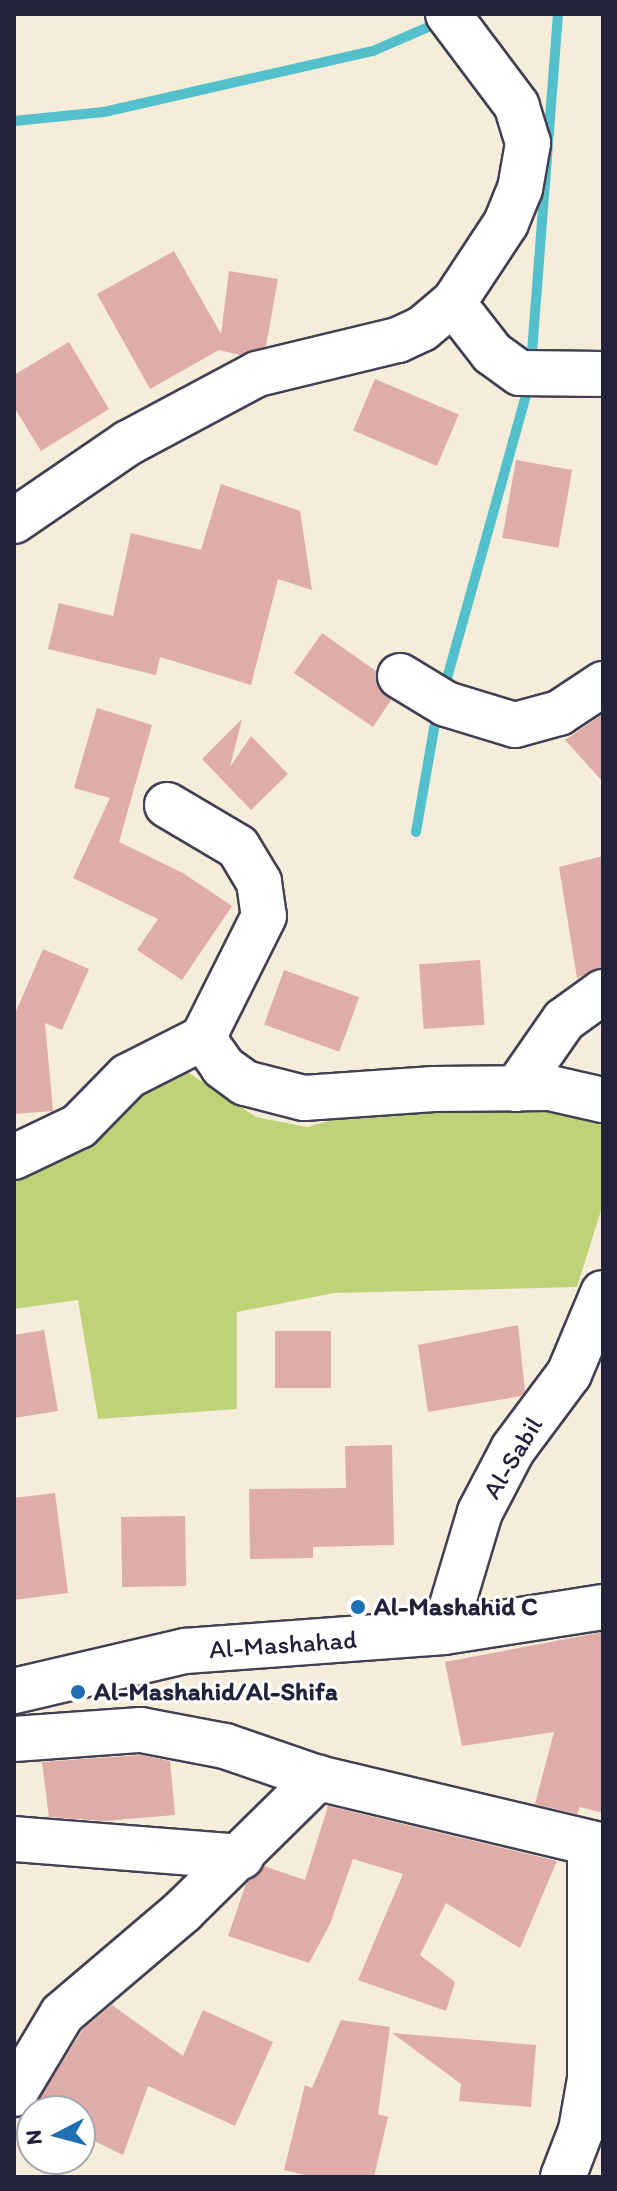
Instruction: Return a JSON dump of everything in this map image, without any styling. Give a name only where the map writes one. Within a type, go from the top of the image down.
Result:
[{"type":"street","points":[[14,521],[128,443],[257,374],[398,340],[422,329],[454,302],[506,223],[523,177],[528,143],[517,106],[448,14]]},
{"type":"street","points":[[464,317],[492,353],[520,373],[603,374]]},
{"type":"street","points":[[400,676],[446,704],[515,725],[559,713],[603,684]]},
{"type":"street","points":[[14,1157],[79,1126],[128,1076],[203,1038],[264,916],[259,882],[238,847],[167,805]]},
{"type":"street","points":[[516,1089],[564,1020],[583,1001],[603,992]]},
{"type":"street","points":[[203,1038],[223,1067],[245,1083],[304,1098],[550,1088],[603,1100]]},
{"type":"street","name":"Al-Sabil","points":[[444,1632],[480,1512],[513,1449],[592,1348],[603,1293]]},
{"type":"street","name":"Al-Mashahad","points":[[14,1691],[185,1651],[444,1632],[603,1607]]},
{"type":"street","points":[[14,1739],[141,1730],[225,1746],[318,1778],[597,1844],[590,2079],[581,2130],[563,2177]]},
{"type":"street","points":[[14,2094],[62,2014],[241,1857],[318,1778]]},
{"type":"street","points":[[14,1839],[241,1857]]},
{"type":"green space","points":[[186,1071],[256,1117],[307,1127],[381,1107],[603,1110],[603,1204],[577,1287],[334,1293],[237,1312],[237,1409],[98,1419],[78,1300],[14,1309],[14,1181],[52,1164],[132,1084]]},
{"type":"building","points":[[174,251],[221,334],[229,271],[278,279],[266,346],[240,355],[219,350],[150,389],[97,294]]},
{"type":"building","points":[[69,342],[109,409],[41,451],[14,407],[14,375]]},
{"type":"building","points":[[375,379],[459,415],[437,466],[353,431]]},
{"type":"building","points":[[516,460],[572,470],[558,548],[502,538]]},
{"type":"building","points":[[221,484],[300,511],[312,590],[278,579],[251,685],[160,657],[156,675],[48,649],[59,603],[113,616],[131,533],[201,550]]},
{"type":"building","points":[[322,633],[376,671],[378,687],[391,700],[373,727],[294,673]]},
{"type":"building","points":[[97,708],[152,725],[119,842],[183,873],[232,906],[182,980],[137,950],[158,919],[73,878],[110,798],[74,788]]},
{"type":"building","points":[[603,714],[603,782],[565,740]]},
{"type":"building","points":[[242,719],[230,767],[251,736],[288,774],[251,810],[202,759]]},
{"type":"building","points":[[603,856],[603,967],[577,978],[559,867]]},
{"type":"building","points":[[43,949],[89,969],[62,1030],[45,1023],[53,1111],[14,1114],[14,1016]]},
{"type":"building","points":[[480,960],[485,1025],[424,1029],[419,964]]},
{"type":"building","points":[[284,970],[359,997],[339,1052],[264,1025]]},
{"type":"building","points":[[518,1325],[525,1391],[521,1396],[428,1412],[418,1345]]},
{"type":"building","points":[[44,1330],[58,1411],[14,1418],[14,1335]]},
{"type":"building","points":[[275,1331],[331,1331],[331,1388],[275,1388]]},
{"type":"building","points":[[392,1445],[394,1545],[313,1547],[313,1558],[250,1559],[249,1489],[346,1488],[345,1446]]},
{"type":"building","points":[[55,1493],[68,1593],[14,1600],[14,1498]]},
{"type":"building","points":[[185,1516],[186,1586],[122,1587],[121,1517]]},
{"type":"building","points":[[603,1632],[603,1813],[580,1807],[577,1814],[535,1804],[554,1732],[462,1746],[445,1662]]},
{"type":"building","points":[[140,1755],[170,1761],[175,1815],[105,1821],[49,1817],[42,1762]]},
{"type":"building","points":[[328,1806],[557,1861],[520,1948],[446,1903],[420,1955],[455,1982],[446,2011],[358,1980],[403,1874],[353,1859],[330,1924],[309,1963],[228,1936],[246,1884],[264,1866],[305,1880]]},
{"type":"building","points":[[112,2005],[183,2056],[203,2010],[273,2042],[235,2126],[148,2086],[123,2155],[96,2142],[96,2095],[41,2095],[83,2029]]},
{"type":"building","points":[[341,2020],[390,2027],[378,2114],[388,2117],[374,2177],[313,2177],[284,2170],[305,2085],[312,2088]]},
{"type":"building","points":[[392,2033],[536,2045],[531,2107],[459,2101],[461,2084]]},
{"type":"waterway","points":[[531,365],[558,14]]},
{"type":"waterway","points":[[14,121],[104,112],[373,51],[442,21]]},
{"type":"waterway","points":[[444,689],[529,385]]},
{"type":"waterway","points":[[416,832],[437,712]]},
{"type":"place","name":"Al-Mashahid C","points":[[358,1607]]},
{"type":"place","name":"Al-Mashahid/Al-Shifa","points":[[78,1692]]}]
